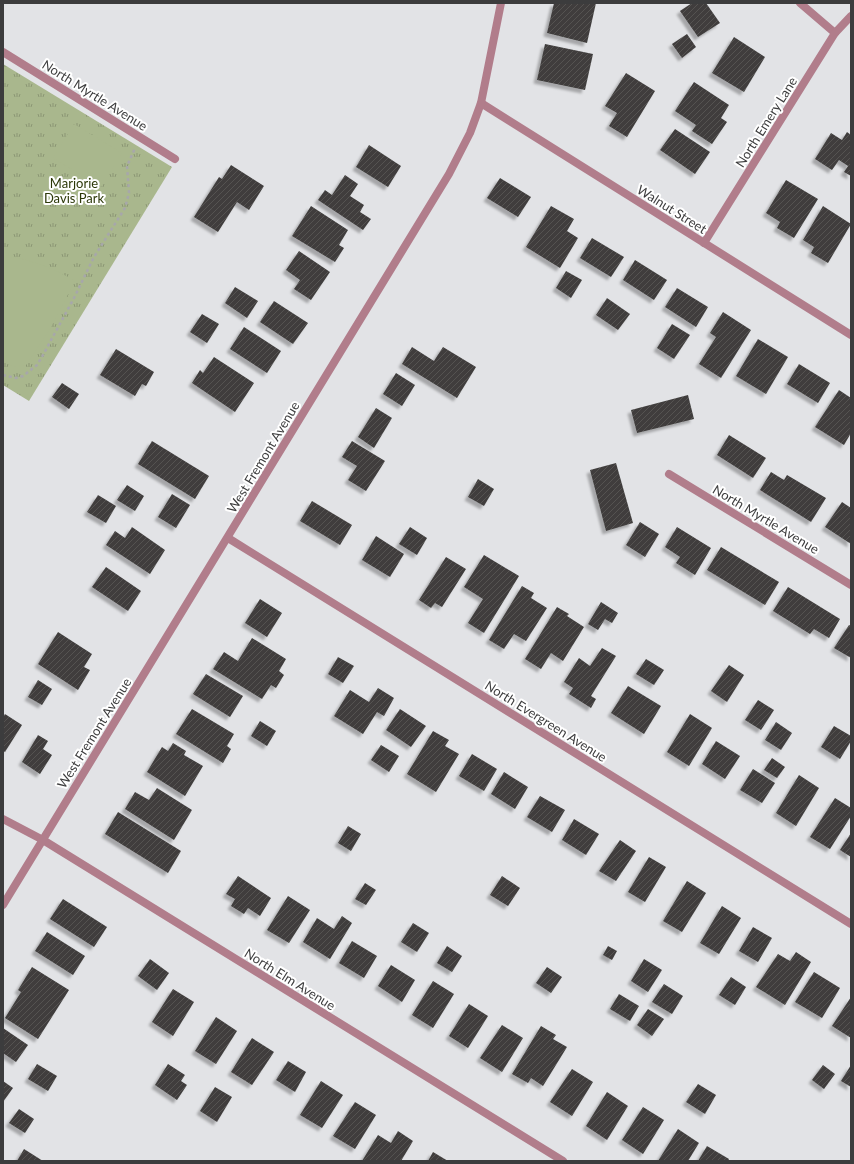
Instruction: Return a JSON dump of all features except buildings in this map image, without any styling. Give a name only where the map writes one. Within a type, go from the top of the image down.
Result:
[{"type":"street","name":"West Fremont Avenue","points":[[3,905],[449,174],[470,133],[481,103],[501,3]]},
{"type":"street","points":[[800,3],[835,33]]},
{"type":"street","name":"North Emery Lane","points":[[704,243],[835,33],[851,16]]},
{"type":"street","name":"North Myrtle Avenue","points":[[3,52],[175,159]]},
{"type":"street","name":"Walnut Street","points":[[481,103],[851,335]]},
{"type":"street","name":"North Myrtle Avenue","points":[[669,474],[851,585]]},
{"type":"street","name":"North Evergreen Avenue","points":[[228,538],[851,924]]},
{"type":"street","name":"North Elm Avenue","points":[[3,819],[43,840],[563,1161]]},
{"type":"path","points":[[3,375],[16,378],[23,376],[37,365],[43,355],[94,257],[125,208],[129,193],[127,166],[140,137]]},
{"type":"green space","name":"Marjorie Davis Park","points":[[3,64],[172,167],[29,401],[3,385]]},
{"type":"green space","points":[[74,124],[122,153],[101,187],[53,158]]},
{"type":"green space","points":[[14,257],[46,266],[75,281],[50,329],[26,365],[13,367],[3,361],[3,258]]}]
